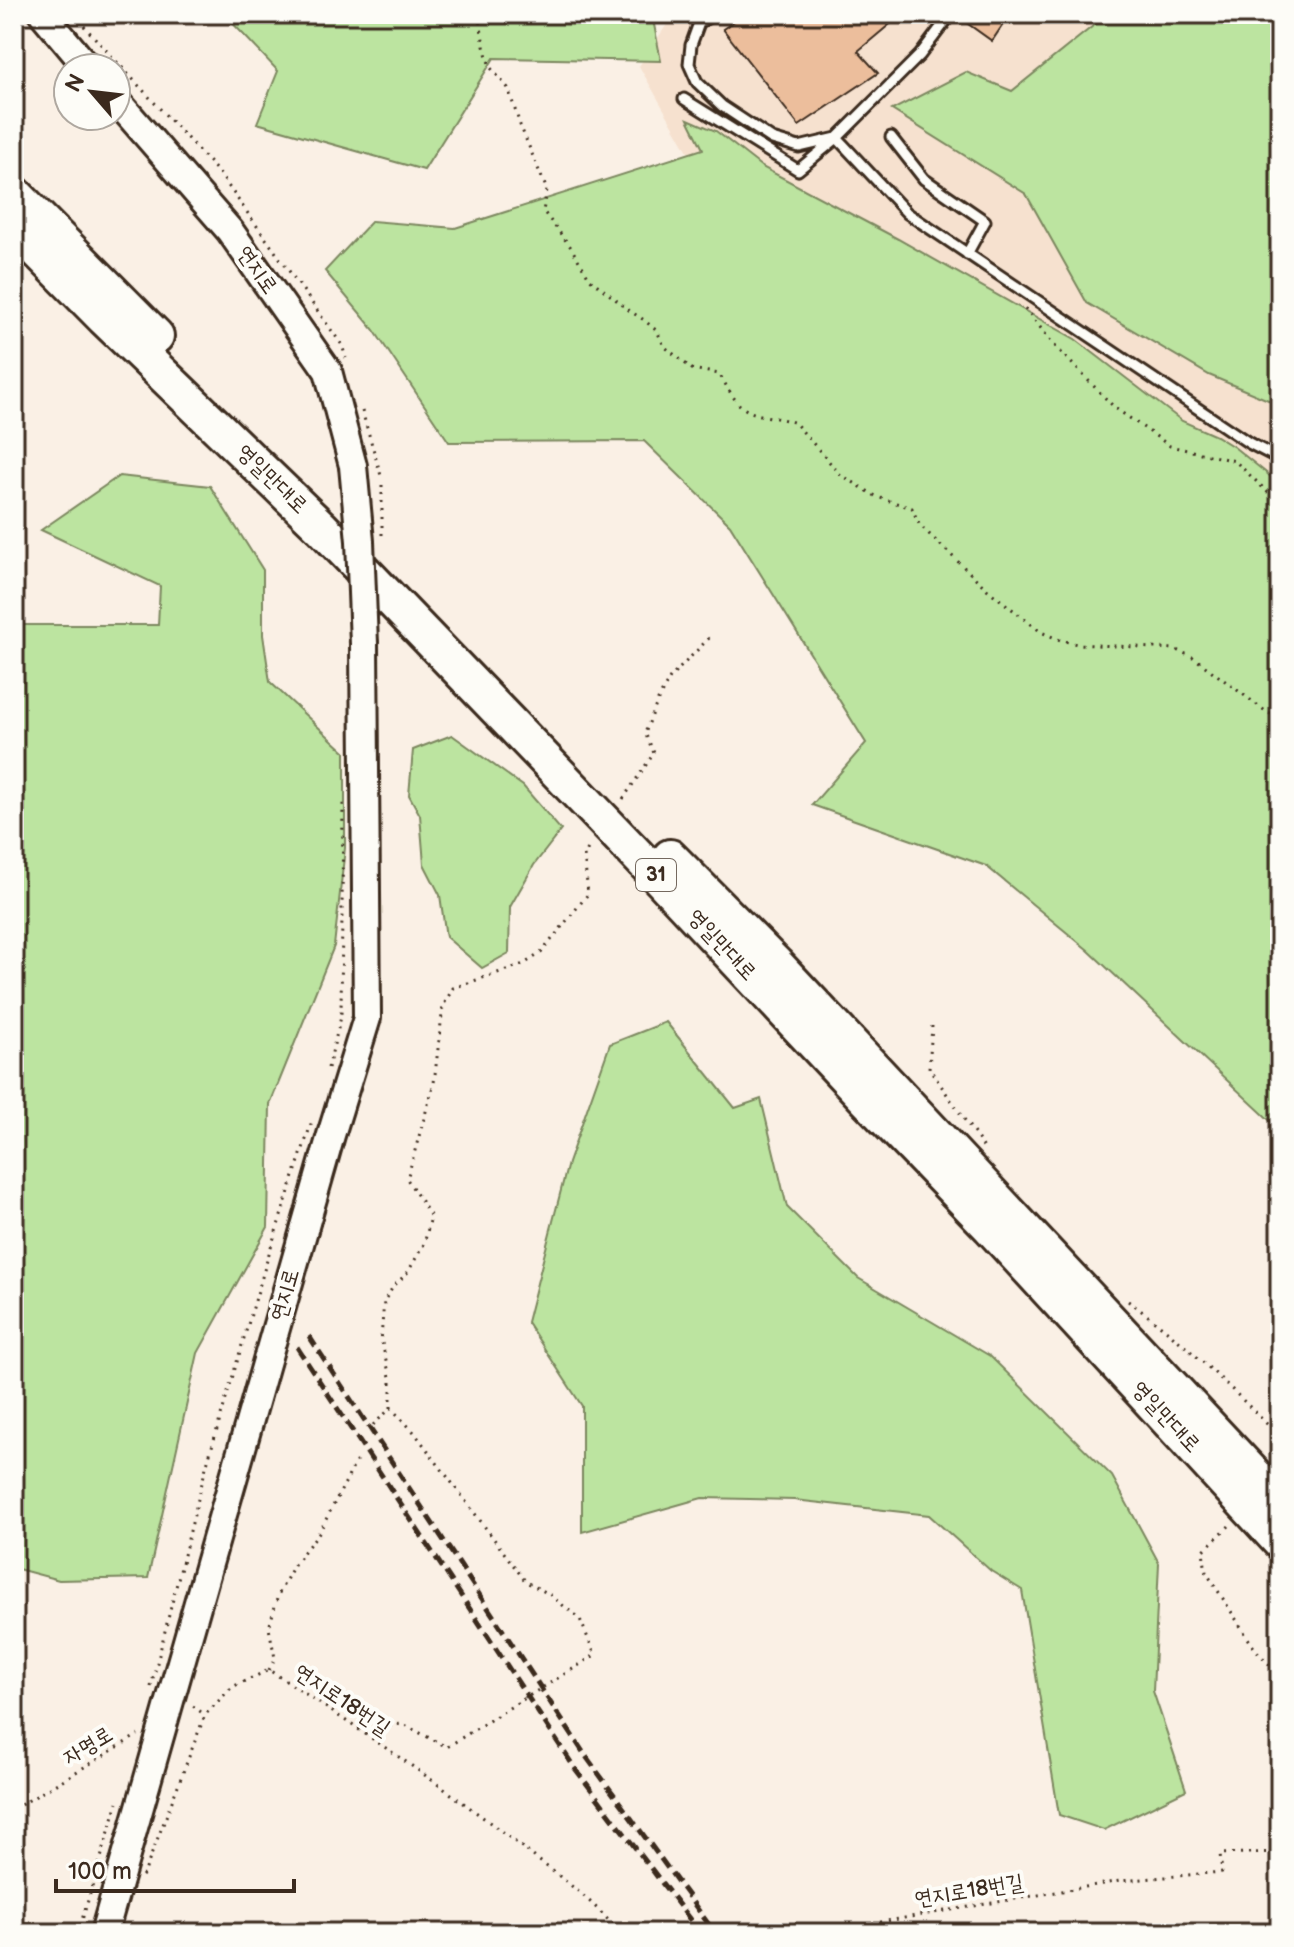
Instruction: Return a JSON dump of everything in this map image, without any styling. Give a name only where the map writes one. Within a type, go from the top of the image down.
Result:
[{"type":"highway","name":"영일만대로","points":[[15,182],[147,344],[990,1227],[1280,1542]]},
{"type":"highway","name":"영일만대로","points":[[14,227],[147,344],[422,602],[776,964],[1280,1502]]},
{"type":"highway","points":[[14,247],[64,292],[147,344]]},
{"type":"main road","points":[[43,14],[75,52]]},
{"type":"main road","name":"연지로","points":[[104,1933],[367,1018],[364,644],[353,466],[328,371],[230,231],[132,118]]},
{"type":"lane","points":[[713,14],[699,23],[691,45],[689,64],[697,82],[722,106],[772,139],[799,147],[837,138]]},
{"type":"lane","points":[[684,99],[798,170],[837,138],[920,55],[951,14]]},
{"type":"lane","points":[[891,137],[924,179],[985,221],[967,254]]},
{"type":"lane","points":[[837,138],[907,213],[1249,443],[1280,459]]},
{"type":"path","points":[[479,14],[490,67],[508,88],[547,190],[543,211],[590,279],[657,331],[664,346],[692,369],[719,374],[739,405],[747,410],[795,423],[840,474],[853,483],[886,501],[912,508],[919,524],[932,537],[988,590],[1041,632],[1077,644],[1174,649],[1193,657],[1268,713],[1280,717]]},
{"type":"path","points":[[1022,303],[1054,345],[1115,408],[1170,446],[1235,461],[1280,504]]},
{"type":"path","points":[[623,799],[654,753],[645,733],[658,700],[670,678],[713,634]]},
{"type":"path","points":[[326,1077],[341,1017],[343,796]]},
{"type":"path","points":[[358,1729],[403,1724],[447,1747],[595,1655],[580,1619],[549,1594],[526,1582],[414,1432],[391,1408],[391,1381],[381,1339],[384,1301],[408,1272],[424,1244],[431,1217],[407,1179],[434,1083],[443,1006],[453,988],[524,964],[541,953],[588,894],[584,855],[591,844]]},
{"type":"path","points":[[932,1026],[929,1068],[991,1156]]},
{"type":"path","points":[[149,1694],[206,1467],[312,1121]]},
{"type":"path","points":[[1125,1300],[1159,1324],[1222,1379],[1280,1437]]},
{"type":"path","points":[[373,1425],[391,1408]]},
{"type":"path","points":[[269,1670],[275,1658],[269,1628],[278,1595],[295,1563],[320,1531],[358,1458]]},
{"type":"path","points":[[1229,1526],[1203,1551],[1206,1572],[1255,1649],[1280,1676]]},
{"type":"path","name":"연지로18번길","points":[[115,1894],[144,1874],[205,1715],[232,1687],[269,1670],[504,1832],[603,1911],[619,1933]]},
{"type":"path","points":[[193,1706],[205,1715]]},
{"type":"path","name":"자명로","points":[[14,1809],[138,1735],[135,1745]]},
{"type":"path","points":[[78,1933],[119,1800]]},
{"type":"path","name":"연지로18번길","points":[[817,1933],[1120,1881],[1222,1872],[1220,1854],[1280,1852]]},
{"type":"shaded area","points":[[674,14],[1280,14],[1280,724],[875,477],[639,66]]},
{"type":"green space","points":[[224,14],[652,14],[661,61],[494,58],[424,170],[257,123],[278,71]]},
{"type":"green space","points":[[1108,14],[1280,14],[1280,405],[1209,375],[1087,303],[1026,194],[892,110],[966,72],[1012,91]]},
{"type":"green space","points":[[688,119],[716,131],[762,167],[1075,339],[1182,421],[1234,447],[1280,484],[1280,1130],[1088,950],[986,866],[812,805],[866,743],[730,525],[644,441],[449,442],[374,330],[325,271],[372,221],[455,228],[703,149]]},
{"type":"green space","points":[[119,476],[210,486],[263,570],[263,635],[270,682],[345,752],[345,848],[334,946],[270,1104],[268,1227],[198,1353],[148,1578],[59,1580],[14,1568],[14,625],[158,625],[160,586],[41,530]]},
{"type":"green space","points":[[452,735],[523,786],[561,830],[534,865],[510,907],[509,953],[482,968],[446,937],[440,895],[424,864],[420,815],[409,795],[413,750]]},
{"type":"green space","points":[[666,1022],[735,1108],[761,1099],[787,1207],[858,1278],[990,1356],[1112,1476],[1159,1563],[1153,1691],[1186,1790],[1104,1830],[1059,1815],[1022,1590],[991,1571],[929,1515],[794,1500],[702,1498],[582,1532],[582,1406],[527,1322],[568,1163],[610,1044]]},
{"type":"building","points":[[744,14],[902,14],[858,51],[878,73],[799,126],[723,29]]},
{"type":"building","points":[[970,14],[1010,14],[992,41],[964,21]]},
{"type":"railway","points":[[309,1336],[585,1755],[715,1933]]},
{"type":"railway","points":[[297,1347],[574,1767],[700,1933]]}]
